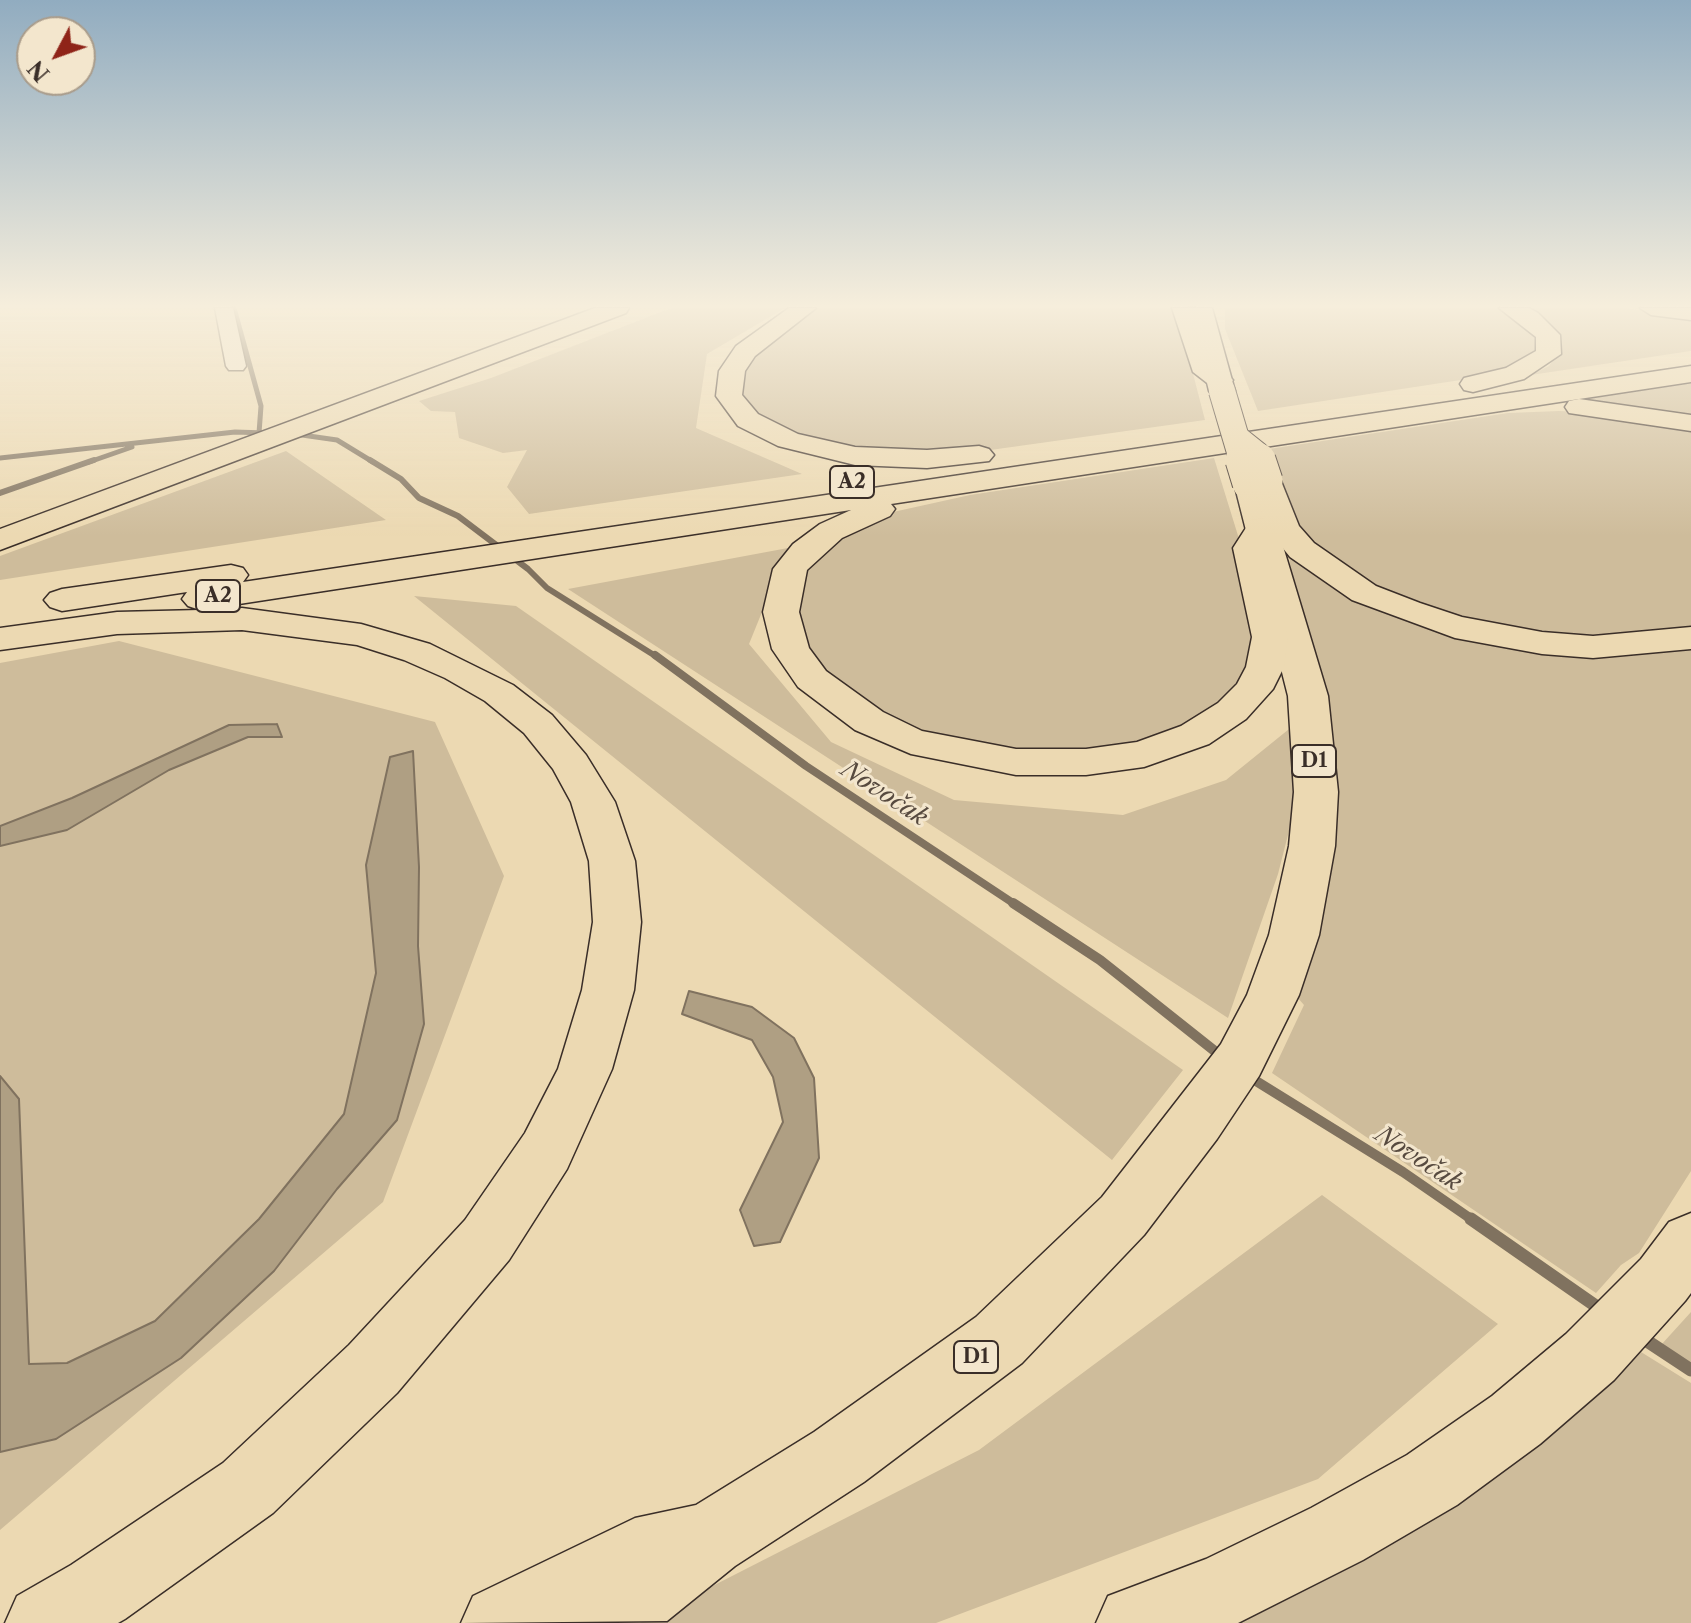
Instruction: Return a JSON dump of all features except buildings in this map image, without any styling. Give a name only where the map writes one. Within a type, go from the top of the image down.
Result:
[{"type":"main road","points":[[0,540],[413,384]]},
{"type":"main road","points":[[729,384],[729,396],[737,409],[763,430],[788,440],[855,456],[927,459],[1125,435],[1172,436]]},
{"type":"main road","points":[[1340,419],[1361,400],[1468,384]]},
{"type":"main road","name":"A2","points":[[542,537],[1101,463],[1550,384]]},
{"type":"main road","name":"A2","points":[[0,629],[425,556],[1172,436],[1340,419],[1615,384]]},
{"type":"main road","name":"D1","points":[[585,1623],[640,1594],[709,1540],[839,1457],[999,1340],[1123,1216],[1197,1122],[1240,1060],[1273,995],[1304,892],[1316,792],[1308,696],[1262,527],[1257,482],[1237,439],[1221,386]]},
{"type":"main road","points":[[1340,419],[1382,428],[1507,410],[1581,407],[1691,423]]},
{"type":"main road","points":[[1101,463],[1057,478],[897,504],[831,531],[805,551],[790,569],[781,612],[791,649],[812,679],[840,702],[911,741],[1016,762],[1086,762],[1144,754],[1195,735],[1232,711],[1254,689],[1265,667],[1270,637],[1250,548],[1262,527]]},
{"type":"main road","points":[[1257,482],[1284,528],[1302,550],[1364,593],[1407,611],[1455,627],[1542,643],[1593,647],[1691,638]]},
{"type":"main road","name":"A2","points":[[0,610],[425,556]]},
{"type":"main road","points":[[0,639],[117,623],[242,619],[361,635],[417,652],[458,670],[499,693],[538,724],[571,764],[593,802],[612,861],[617,922],[608,990],[585,1069],[546,1151],[487,1240],[373,1369],[248,1488],[98,1592],[44,1623]]},
{"type":"main road","points":[[1135,1623],[1221,1592],[1337,1534],[1432,1480],[1516,1420],[1590,1357],[1677,1261]]},
{"type":"main road","name":"D1","points":[[500,1623],[635,1555],[709,1540]]},
{"type":"shaded area","points":[[473,384],[703,384],[696,428],[802,474],[529,514],[507,487],[527,450],[503,453],[459,438],[455,412],[431,411],[419,401]]},
{"type":"shaded area","points":[[742,384],[1196,384],[1205,420],[969,453],[882,453],[810,441],[751,411],[740,392]]},
{"type":"shaded area","points":[[1247,384],[1436,384],[1258,411]]},
{"type":"shaded area","points":[[1691,384],[1691,419],[1572,401]]},
{"type":"shaded area","points":[[1508,413],[1612,413],[1691,427],[1691,629],[1606,638],[1563,637],[1456,619],[1353,579],[1297,528],[1269,449]]},
{"type":"shaded area","points":[[286,451],[386,520],[0,580],[0,556]]},
{"type":"shaded area","points":[[1214,458],[1244,555],[1254,650],[1242,677],[1220,703],[1185,726],[1138,744],[1093,751],[1030,752],[970,745],[909,726],[866,705],[829,674],[806,642],[797,613],[800,588],[809,568],[827,546],[884,514],[970,495]]},
{"type":"shaded area","points":[[788,548],[749,644],[831,742],[954,800],[1123,815],[1226,780],[1299,721],[1302,780],[1278,874],[1228,1018],[568,589]]},
{"type":"shaded area","points":[[1289,551],[1395,614],[1623,653],[1691,649],[1691,1171],[1639,1253],[1621,1265],[1596,1293],[1272,1073],[1304,1005],[1297,997],[1320,928]]},
{"type":"shaded area","points":[[414,596],[516,606],[1183,1070],[1112,1160]]},
{"type":"shaded area","points":[[119,641],[435,722],[504,876],[383,1202],[0,1530],[0,663]]},
{"type":"shaded area","points":[[277,724],[282,737],[248,737],[169,770],[67,830],[0,846],[0,826],[72,798],[229,725]]},
{"type":"shaded area","points":[[413,751],[419,867],[418,946],[424,1024],[397,1120],[337,1189],[274,1271],[181,1358],[56,1439],[0,1452],[0,1076],[19,1099],[29,1364],[67,1363],[155,1321],[259,1219],[344,1114],[376,973],[366,865],[390,757]]},
{"type":"shaded area","points":[[689,991],[752,1007],[794,1038],[814,1078],[819,1158],[780,1242],[754,1246],[740,1210],[783,1122],[773,1077],[752,1040],[682,1014]]},
{"type":"shaded area","points":[[1322,1195],[1498,1324],[1318,1479],[936,1623],[640,1623],[979,1450]]},
{"type":"shaded area","points":[[1691,1312],[1691,1364],[1661,1345]]},
{"type":"shaded area","points":[[1641,1352],[1691,1383],[1691,1623],[1232,1623],[1612,1381]]},
{"type":"waterway","points":[[255,384],[261,406],[259,433]]},
{"type":"waterway","name":"Novočak","points":[[0,458],[235,432],[259,433]]},
{"type":"waterway","name":"Novočak","points":[[259,433],[266,433]]},
{"type":"waterway","name":"Novočak","points":[[295,434],[337,440],[373,462]]},
{"type":"waterway","points":[[89,462],[132,447]]},
{"type":"waterway","points":[[0,493],[94,460]]},
{"type":"waterway","name":"Novočak","points":[[370,460],[401,479],[419,498],[458,516],[528,569],[547,588],[657,657]]},
{"type":"waterway","name":"Novočak","points":[[655,655],[806,766],[1016,905]]},
{"type":"waterway","name":"Novočak","points":[[1013,903],[1100,960],[1221,1056]]},
{"type":"waterway","name":"Novočak","points":[[1248,1076],[1403,1172],[1474,1221]]},
{"type":"waterway","name":"Novočak","points":[[1471,1219],[1603,1311]]},
{"type":"waterway","name":"Novočak","points":[[1641,1337],[1691,1370]]}]
